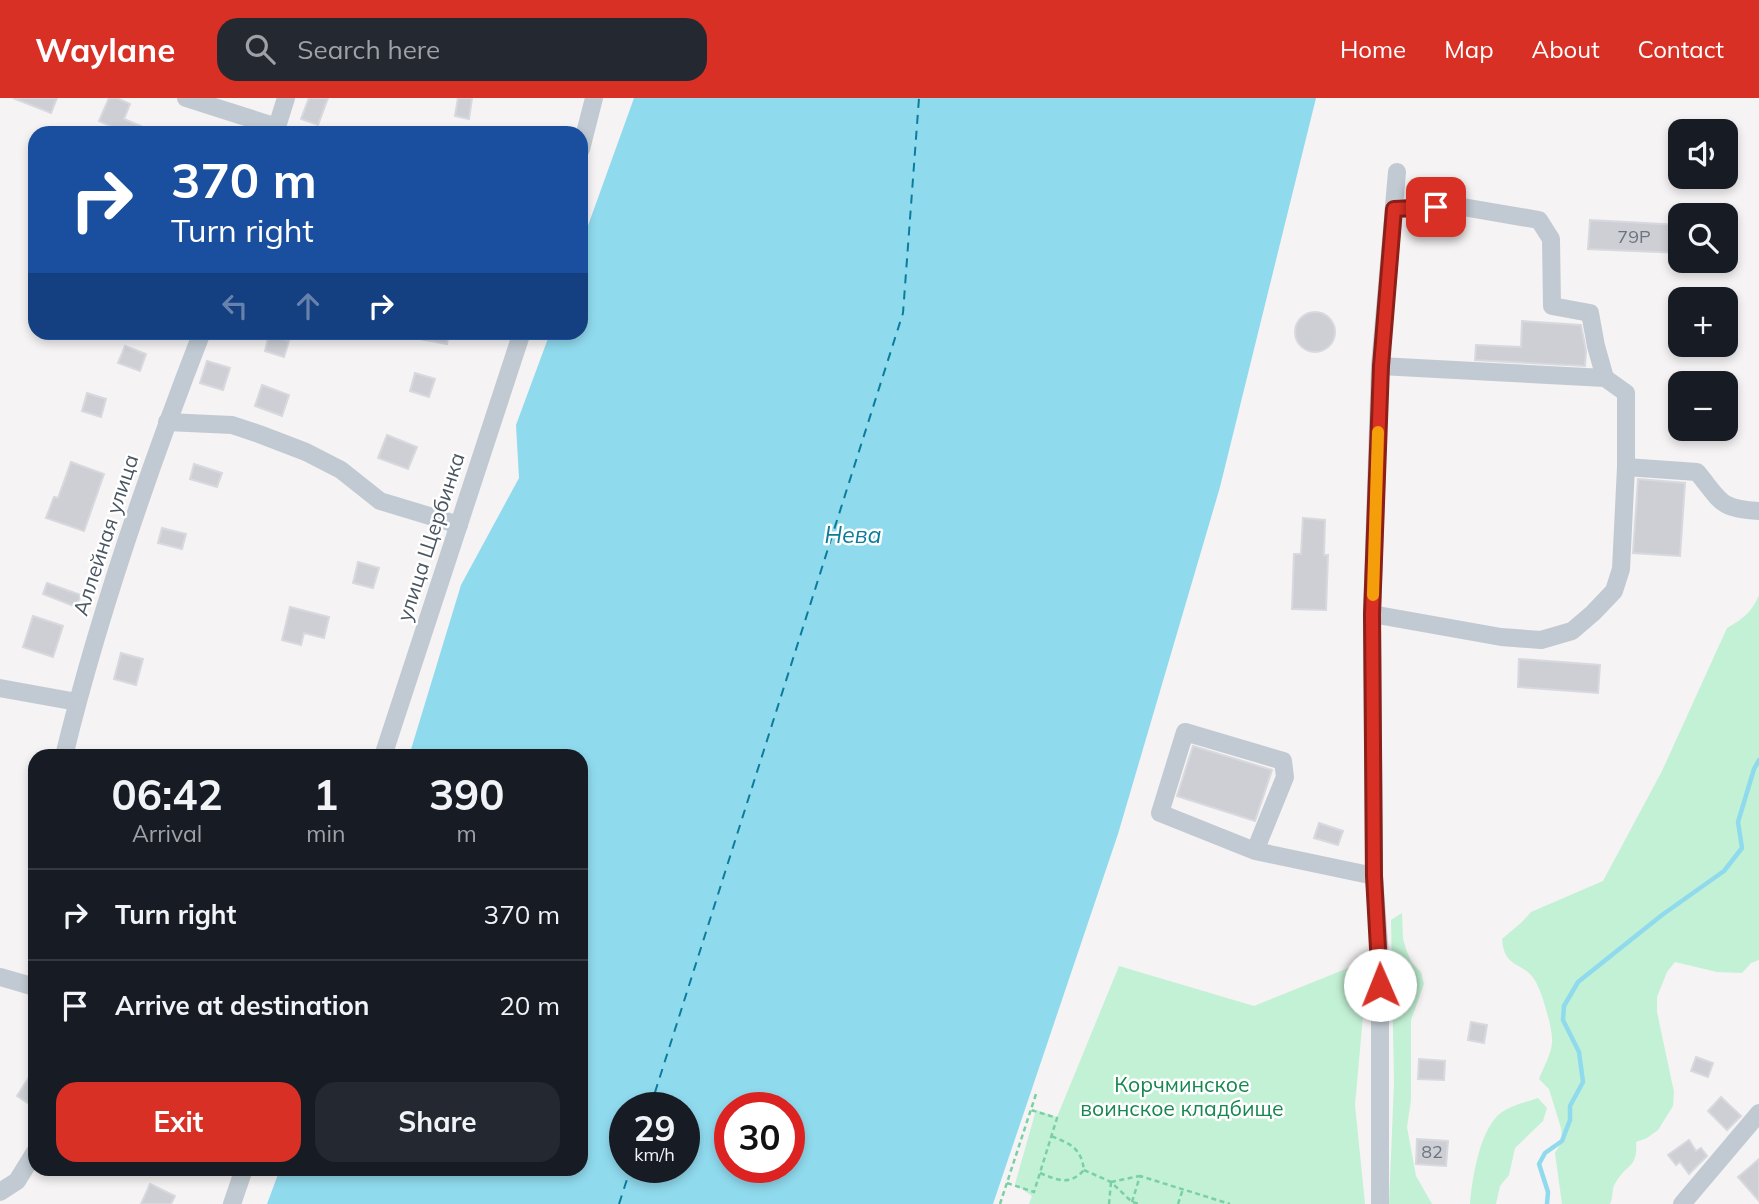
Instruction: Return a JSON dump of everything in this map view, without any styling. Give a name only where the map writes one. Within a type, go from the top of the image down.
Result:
[{"type":"street","points":[[186,98],[265,126]]},
{"type":"street","points":[[277,126],[286,98]]},
{"type":"street","points":[[587,126],[594,98]]},
{"type":"street","points":[[1380,1204],[1380,957],[1374,876],[1372,614],[1381,366],[1397,172]]},
{"type":"street","points":[[1394,209],[1457,206],[1539,220],[1551,240],[1552,306],[1591,313],[1605,378]]},
{"type":"street","name":"Аллейная улица","points":[[66,749],[77,702],[134,515],[199,340]]},
{"type":"street","name":"улица Щербинка","points":[[385,749],[519,340]]},
{"type":"street","points":[[1372,614],[1501,637],[1541,640],[1572,631],[1614,591],[1621,569],[1626,467],[1626,393],[1605,378],[1381,366]]},
{"type":"street","points":[[167,422],[232,425],[259,434],[306,452],[341,470],[380,501],[458,525]]},
{"type":"street","points":[[1626,467],[1697,472],[1724,504],[1735,510],[1759,511]]},
{"type":"street","points":[[0,688],[77,702]]},
{"type":"street","points":[[1255,851],[1285,777],[1283,761],[1185,732],[1160,813],[1255,851],[1374,876]]},
{"type":"street","points":[[0,977],[28,985]]},
{"type":"street","points":[[1682,1204],[1759,1113]]},
{"type":"street","points":[[0,1192],[17,1181],[28,1163]]},
{"type":"street","points":[[232,1204],[242,1176]]},
{"type":"path","points":[[1000,1204],[1037,1091]]},
{"type":"path","points":[[1007,1183],[1034,1192],[1057,1118],[1031,1110]]},
{"type":"path","points":[[1051,1136],[1071,1144],[1078,1150],[1084,1170],[1111,1182],[1132,1202],[1140,1204]]},
{"type":"path","points":[[1040,1173],[1058,1181],[1070,1181],[1084,1170]]},
{"type":"path","points":[[1111,1182],[1140,1176],[1226,1204]]},
{"type":"path","points":[[1132,1202],[1140,1176]]},
{"type":"path","points":[[1109,1204],[1111,1182]]},
{"type":"path","points":[[1178,1204],[1183,1189]]},
{"type":"green space","points":[[1759,595],[1759,960],[1751,963],[1742,973],[1717,972],[1675,962],[1667,972],[1657,997],[1657,1012],[1674,1092],[1673,1106],[1658,1130],[1636,1142],[1635,1157],[1614,1184],[1610,1204],[1562,1204],[1555,1153],[1562,1141],[1561,1128],[1549,1089],[1539,1079],[1551,1048],[1549,1020],[1537,984],[1529,973],[1506,955],[1502,939],[1531,912],[1603,881],[1662,771],[1727,628],[1746,614]]},
{"type":"green space","points":[[1402,913],[1403,939],[1407,952],[1412,963],[1421,972],[1424,984],[1411,1020],[1411,1100],[1407,1127],[1416,1176],[1432,1204],[1389,1204],[1394,1083],[1391,920]]},
{"type":"green space","name":"Корчминское воинское кладбище","points":[[1368,960],[1355,1105],[1365,1204],[1029,1204],[1032,1196],[1015,1184],[1036,1110],[1057,1117],[1119,966],[1254,1006]]},
{"type":"green space","points":[[1538,1098],[1547,1108],[1543,1121],[1515,1148],[1509,1175],[1500,1186],[1496,1204],[1470,1204],[1475,1168],[1483,1141],[1494,1119],[1502,1112]]},
{"type":"water","name":"Нева","points":[[634,98],[1316,98],[1220,487],[1118,834],[993,1204],[267,1204],[277,1176],[588,1176],[588,749],[411,749],[461,585],[519,478],[516,425],[547,340],[588,340],[588,226]]},
{"type":"building","points":[[13,98],[57,98],[51,113]]},
{"type":"building","points":[[109,98],[117,98],[130,104],[124,119],[140,126],[110,126],[99,121]]},
{"type":"building","points":[[309,98],[328,98],[318,125],[301,119]]},
{"type":"building","points":[[458,98],[472,98],[469,119],[455,116]]},
{"type":"building","points":[[1590,220],[1668,224],[1668,252],[1588,249]]},
{"type":"building","points":[[1315,312],[1323,313],[1329,318],[1334,324],[1334,340],[1329,346],[1323,351],[1315,352],[1307,351],[1301,346],[1296,340],[1295,332],[1296,324],[1301,318],[1307,313]]},
{"type":"building","points":[[1522,321],[1581,325],[1586,351],[1585,366],[1475,360],[1476,345],[1521,347]]},
{"type":"building","points":[[268,340],[289,341],[284,357],[265,351]]},
{"type":"building","points":[[425,340],[448,340],[447,344]]},
{"type":"building","points":[[125,346],[146,354],[140,371],[118,363]]},
{"type":"building","points":[[207,361],[230,368],[223,390],[200,383]]},
{"type":"building","points":[[415,373],[435,379],[429,397],[410,391]]},
{"type":"building","points":[[262,385],[289,395],[282,416],[255,406]]},
{"type":"building","points":[[87,393],[106,399],[101,417],[82,411]]},
{"type":"building","points":[[387,435],[417,447],[408,469],[378,458]]},
{"type":"building","points":[[71,462],[104,474],[84,531],[46,518],[54,497],[58,498]]},
{"type":"building","points":[[194,464],[222,473],[217,487],[190,479]]},
{"type":"building","points":[[1638,479],[1685,483],[1680,556],[1633,553]]},
{"type":"building","points":[[1303,518],[1325,520],[1324,555],[1328,555],[1326,610],[1292,609],[1294,554],[1301,554]]},
{"type":"building","points":[[162,528],[186,534],[182,549],[158,543]]},
{"type":"building","points":[[358,562],[379,568],[373,588],[353,583]]},
{"type":"building","points":[[47,583],[81,595],[76,607],[43,594]]},
{"type":"building","points":[[290,607],[329,617],[324,638],[304,633],[301,645],[282,640]]},
{"type":"building","points":[[33,616],[63,626],[53,657],[23,647]]},
{"type":"building","points":[[121,653],[143,659],[136,685],[114,679]]},
{"type":"building","points":[[1519,659],[1600,665],[1598,693],[1518,687]]},
{"type":"building","points":[[1193,746],[1272,770],[1255,821],[1177,796]]},
{"type":"building","points":[[1319,823],[1343,831],[1338,845],[1314,838]]},
{"type":"building","points":[[1471,1022],[1487,1025],[1484,1043],[1468,1040]]},
{"type":"building","points":[[1696,1057],[1713,1063],[1708,1077],[1691,1071]]},
{"type":"building","points":[[1419,1059],[1445,1061],[1444,1080],[1418,1079]]},
{"type":"building","points":[[28,1079],[28,1103],[17,1096]]},
{"type":"building","points":[[1721,1097],[1741,1116],[1727,1130],[1708,1111]]},
{"type":"building","points":[[1417,1139],[1448,1141],[1446,1166],[1416,1164]]},
{"type":"building","points":[[1689,1140],[1696,1151],[1701,1148],[1707,1156],[1689,1174],[1680,1162],[1676,1165],[1668,1155]]},
{"type":"building","points":[[1759,1159],[1759,1201],[1738,1177]]},
{"type":"building","points":[[150,1184],[175,1196],[171,1204],[141,1204]]},
{"type":"waterway","points":[[1547,1204],[1548,1192],[1539,1164],[1545,1153],[1562,1141],[1570,1120],[1570,1106],[1583,1082],[1579,1052],[1563,1020],[1564,1006],[1578,982],[1662,915],[1724,871],[1742,848],[1738,822],[1759,760]]},
{"type":"ferry route","points":[[655,1092],[903,313],[919,98]]},
{"type":"ferry route","points":[[619,1204],[626,1183]]},
{"type":"slow traffic","points":[[1373,595],[1378,432]]},
{"type":"route","points":[[1380,985],[1374,876],[1372,614],[1381,366],[1394,209],[1436,207]]}]
